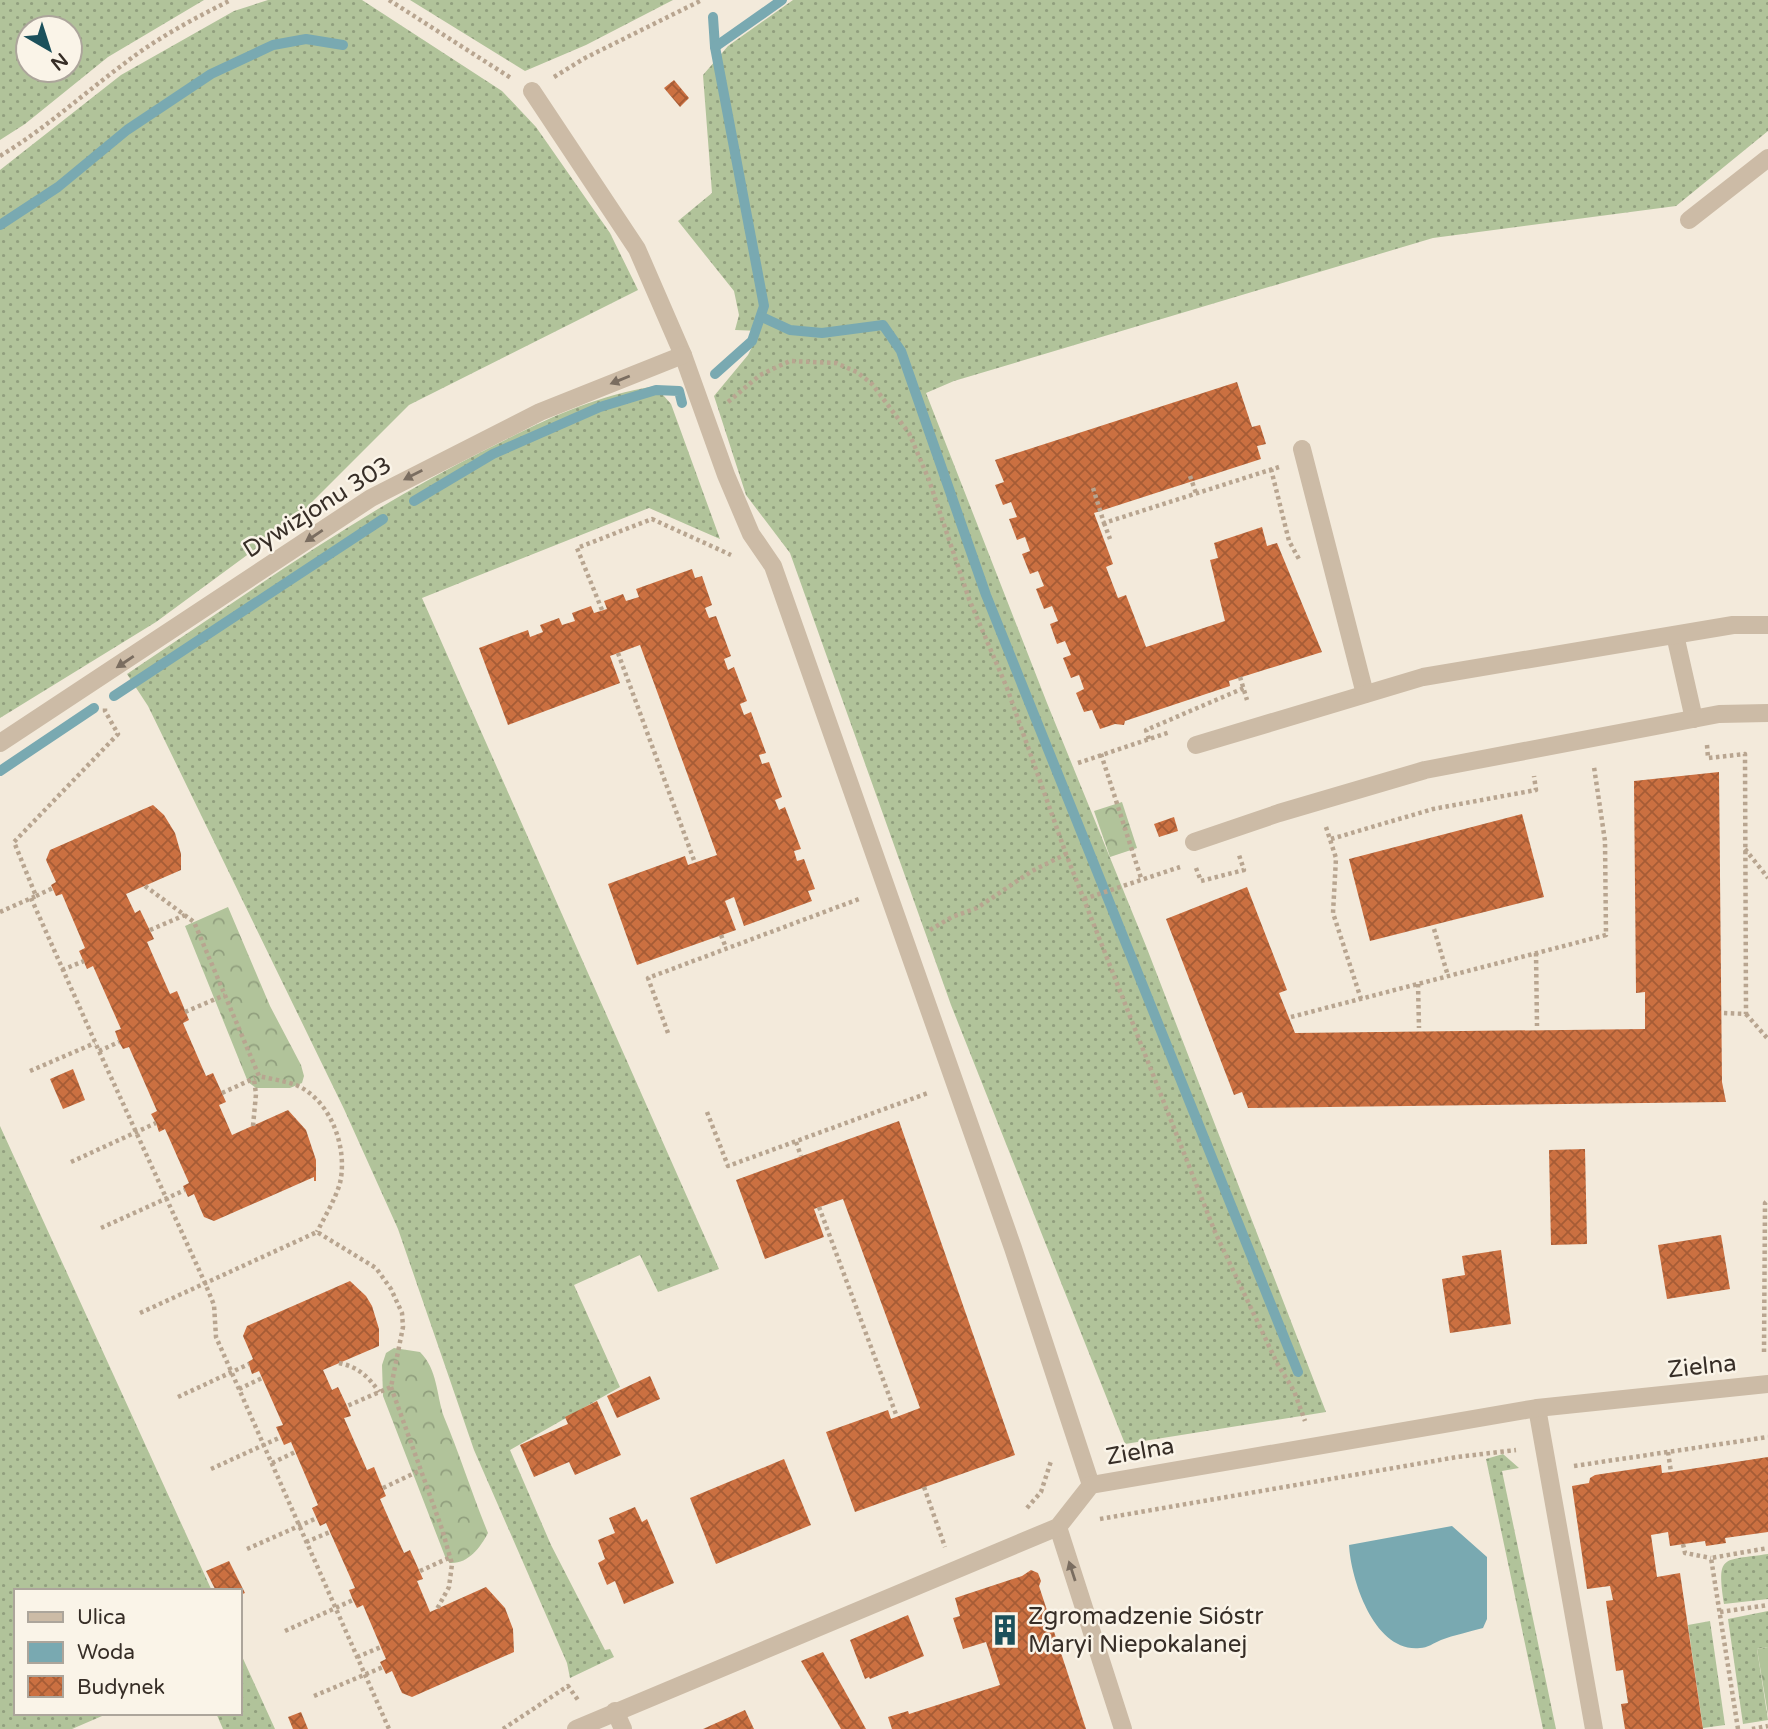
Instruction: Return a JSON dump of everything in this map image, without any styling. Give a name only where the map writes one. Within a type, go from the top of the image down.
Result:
[{"type":"street","points":[[532,91],[637,248],[683,355],[751,534],[773,566],[1013,1248],[1091,1485]]},
{"type":"street","points":[[1689,219],[1768,158]]},
{"type":"street","name":"Dywizjonu 303","points":[[0,743],[371,498],[540,412],[683,355]]},
{"type":"street","points":[[1302,449],[1365,694]]},
{"type":"street","points":[[1196,745],[1423,677],[1733,625],[1768,625]]},
{"type":"street","points":[[1675,635],[1694,719]]},
{"type":"street","points":[[1194,842],[1279,813],[1425,770],[1719,714],[1768,713]]},
{"type":"street","name":"Zielna","points":[[576,1729],[1058,1527],[1091,1485],[1537,1408],[1768,1384]]},
{"type":"street","points":[[1537,1408],[1594,1729]]},
{"type":"street","points":[[1058,1527],[1123,1729]]},
{"type":"street","points":[[615,1711],[623,1729]]},
{"type":"path","points":[[0,156],[22,143],[127,61],[231,0]]},
{"type":"path","points":[[389,0],[532,91],[585,58],[691,2],[702,0]]},
{"type":"path","points":[[707,422],[760,375],[790,361],[836,363],[857,372],[872,384],[909,433],[929,480],[970,599],[1007,688],[1066,854],[1215,1232],[1271,1352],[1301,1408],[1310,1446]]},
{"type":"path","points":[[1104,523],[1275,468]]},
{"type":"path","points":[[1190,476],[1196,494]]},
{"type":"path","points":[[1093,488],[1110,539]]},
{"type":"path","points":[[602,610],[577,548],[652,519],[739,559]]},
{"type":"path","points":[[618,653],[695,863]]},
{"type":"path","points":[[1149,739],[1146,730],[1244,690],[1240,677]]},
{"type":"path","points":[[113,728],[118,734],[14,842],[62,970],[205,1283],[214,1306],[216,1337],[389,1729]]},
{"type":"path","points":[[1101,754],[1140,878]]},
{"type":"path","points":[[1745,754],[1746,1014],[1768,1039]]},
{"type":"path","points":[[1291,1017],[1606,935],[1605,841],[1593,759]]},
{"type":"path","points":[[1331,839],[1433,810],[1536,790],[1533,769]]},
{"type":"path","points":[[1324,822],[1336,859],[1333,913],[1360,999]]},
{"type":"path","points":[[1194,863],[1201,881],[1244,870],[1238,852],[1250,848]]},
{"type":"path","points":[[1745,849],[1768,878]]},
{"type":"path","points":[[906,944],[952,917],[977,908],[1032,871],[1066,854]]},
{"type":"path","points":[[1084,899],[1140,878],[1181,867]]},
{"type":"path","points":[[145,886],[194,922],[257,1077],[253,1126]]},
{"type":"path","points":[[0,912],[53,888]]},
{"type":"path","points":[[668,1033],[648,978],[859,899],[863,910]]},
{"type":"path","points":[[150,930],[185,915]]},
{"type":"path","points":[[1434,929],[1448,976]]},
{"type":"path","points":[[721,935],[726,948]]},
{"type":"path","points":[[1536,953],[1537,1026]]},
{"type":"path","points":[[62,970],[84,961]]},
{"type":"path","points":[[1418,984],[1419,1028]]},
{"type":"path","points":[[186,1012],[225,995]]},
{"type":"path","points":[[1724,1013],[1746,1014]]},
{"type":"path","points":[[99,1051],[119,1042]]},
{"type":"path","points":[[30,1072],[95,1043]]},
{"type":"path","points":[[140,1313],[317,1231],[334,1199],[341,1180],[340,1148],[334,1126],[322,1105],[296,1085],[257,1077],[222,1093]]},
{"type":"path","points":[[924,1082],[932,1106]]},
{"type":"path","points":[[707,1112],[728,1166],[928,1093]]},
{"type":"path","points":[[71,1162],[156,1123]]},
{"type":"path","points":[[796,1142],[801,1156]]},
{"type":"path","points":[[102,1228],[185,1190]]},
{"type":"path","points":[[1764,1352],[1765,1203],[1768,1200]]},
{"type":"path","points":[[820,1207],[897,1417]]},
{"type":"path","points":[[317,1231],[376,1268],[391,1289],[402,1313],[403,1327],[391,1387],[451,1557],[452,1576],[436,1609]]},
{"type":"path","points":[[339,1363],[362,1371],[379,1392]]},
{"type":"path","points":[[178,1397],[249,1364]]},
{"type":"path","points":[[239,1389],[262,1378]]},
{"type":"path","points":[[347,1406],[391,1387]]},
{"type":"path","points":[[211,1469],[281,1437]]},
{"type":"path","points":[[1569,1467],[1768,1437]]},
{"type":"path","points":[[1092,1525],[1099,1519],[1238,1493],[1457,1457],[1543,1447]]},
{"type":"path","points":[[272,1463],[295,1452]]},
{"type":"path","points":[[1668,1452],[1671,1472]]},
{"type":"path","points":[[1025,1512],[1041,1492],[1051,1466],[1051,1455]]},
{"type":"path","points":[[383,1488],[421,1471]]},
{"type":"path","points":[[924,1487],[955,1571]]},
{"type":"path","points":[[247,1549],[317,1518]]},
{"type":"path","points":[[306,1542],[330,1531]]},
{"type":"path","points":[[945,1547],[956,1543]]},
{"type":"path","points":[[1683,1544],[1685,1553],[1711,1558],[1768,1548]]},
{"type":"path","points":[[420,1571],[451,1557]]},
{"type":"path","points":[[1711,1558],[1738,1729]]},
{"type":"path","points":[[285,1631],[353,1600]]},
{"type":"path","points":[[1720,1612],[1768,1605]]},
{"type":"path","points":[[357,1657],[381,1647]]},
{"type":"path","points":[[314,1696],[383,1667]]},
{"type":"path","points":[[503,1729],[568,1686],[592,1721]]},
{"type":"path","points":[[1752,1729],[1768,1726]]},
{"type":"green space","points":[[0,0],[204,0],[108,57],[84,76],[84,14],[14,14],[14,84],[75,84],[25,124],[0,140]]},
{"type":"green space","points":[[268,0],[362,0],[502,91],[536,127],[610,233],[638,290],[409,405],[292,522],[156,622],[0,718],[0,170],[121,75],[234,11]]},
{"type":"green space","points":[[410,0],[673,0],[586,45],[525,71]]},
{"type":"green space","points":[[793,0],[1768,0],[1768,131],[1676,206],[1433,238],[954,381],[926,393],[1047,703],[1146,946],[1326,1412],[1125,1444],[951,1005],[790,553],[746,495],[714,396],[748,355],[760,331],[735,330],[739,315],[734,291],[678,221],[712,193],[703,75],[728,46]]},
{"type":"green space","points":[[655,386],[671,404],[720,539],[649,508],[422,598],[719,1269],[658,1292],[640,1255],[574,1285],[620,1387],[510,1450],[551,1545],[605,1650],[610,1649],[614,1657],[570,1678],[567,1663],[474,1450],[398,1229],[344,1109],[148,706],[127,674],[304,555],[440,474],[528,428],[568,411],[610,396]]},
{"type":"green space","points":[[1122,802],[1137,848],[1110,857],[1094,811]]},
{"type":"green space","points":[[228,907],[270,1006],[301,1065],[304,1076],[302,1083],[290,1088],[256,1088],[248,1082],[185,926]]},
{"type":"green space","points":[[0,1126],[211,1589],[14,1589],[14,1715],[104,1715],[72,1729],[0,1729]]},
{"type":"green space","points":[[394,1348],[420,1352],[426,1359],[436,1383],[444,1417],[488,1533],[468,1558],[456,1563],[450,1563],[446,1559],[383,1396],[382,1365],[386,1353]]},
{"type":"green space","points":[[1503,1454],[1519,1468],[1502,1471],[1556,1729],[1543,1729],[1486,1459]]},
{"type":"green space","points":[[1768,1554],[1768,1599],[1724,1604],[1721,1576],[1726,1563]]},
{"type":"green space","points":[[1768,1611],[1768,1647],[1757,1649],[1768,1720],[1743,1724],[1728,1619]]},
{"type":"green space","points":[[1710,1621],[1725,1725],[1703,1728],[1688,1625]]},
{"type":"green space","points":[[1768,1647],[1768,1715],[1757,1649]]},
{"type":"green space","points":[[242,1656],[275,1729],[223,1729],[217,1715],[242,1715]]},
{"type":"water","points":[[1452,1526],[1487,1557],[1487,1619],[1483,1628],[1425,1647],[1404,1646],[1390,1639],[1368,1612],[1360,1595],[1349,1545]]},
{"type":"building","points":[[674,80],[689,98],[680,107],[664,88]]},
{"type":"building","points":[[1237,382],[1252,427],[1260,425],[1266,444],[1257,446],[1261,459],[1094,513],[1113,564],[1106,567],[1118,598],[1126,595],[1146,647],[1225,621],[1210,560],[1218,558],[1214,543],[1262,527],[1267,546],[1277,543],[1322,652],[1229,681],[1230,686],[1125,721],[1124,725],[1115,724],[1100,729],[1092,710],[1084,712],[1076,693],[1084,689],[1079,675],[1071,678],[1063,658],[1071,655],[1065,641],[1057,644],[1050,624],[1058,621],[1052,606],[1044,609],[1036,589],[1044,586],[1038,571],[1030,574],[1022,554],[1030,551],[1025,537],[1017,540],[1009,519],[1017,517],[1011,502],[1003,505],[995,485],[1004,482],[995,460]]},
{"type":"building","points":[[692,569],[695,578],[702,576],[712,605],[705,608],[709,618],[716,616],[731,656],[724,659],[728,670],[734,667],[747,701],[740,704],[744,715],[751,712],[766,753],[759,755],[762,764],[769,762],[782,797],[775,800],[779,810],[785,807],[801,849],[794,851],[797,861],[804,859],[815,889],[808,891],[812,901],[744,926],[734,897],[725,901],[736,930],[637,965],[608,884],[685,856],[688,865],[717,855],[640,645],[610,656],[620,683],[508,725],[479,648],[528,630],[530,637],[543,632],[540,625],[559,618],[562,625],[575,621],[572,613],[591,606],[594,613],[607,609],[604,601],[623,594],[626,601],[639,597],[636,589]]},
{"type":"building","points":[[1719,772],[1722,1082],[1726,1102],[1248,1108],[1242,1092],[1234,1095],[1166,919],[1247,887],[1287,990],[1279,993],[1295,1033],[1645,1029],[1645,992],[1636,993],[1634,781]]},
{"type":"building","points":[[153,805],[164,815],[175,833],[181,854],[181,870],[126,894],[135,913],[140,910],[154,939],[147,942],[170,994],[177,991],[189,1020],[183,1023],[206,1076],[213,1073],[226,1102],[219,1105],[232,1135],[288,1110],[306,1130],[316,1160],[316,1181],[314,1177],[214,1221],[204,1217],[194,1194],[188,1197],[183,1186],[189,1183],[165,1129],[159,1132],[151,1114],[157,1111],[129,1047],[123,1049],[119,1042],[115,1031],[121,1029],[93,966],[87,969],[79,951],[85,948],[62,894],[56,896],[51,885],[56,882],[46,860],[50,850]]},
{"type":"building","points":[[1522,814],[1544,897],[1370,941],[1349,859]]},
{"type":"building","points":[[1174,817],[1178,831],[1159,837],[1154,824]]},
{"type":"building","points":[[73,1069],[85,1100],[63,1109],[50,1079]]},
{"type":"building","points":[[899,1121],[1015,1455],[855,1512],[826,1432],[888,1410],[891,1419],[920,1408],[843,1199],[814,1209],[824,1237],[765,1259],[736,1180]]},
{"type":"building","points":[[1585,1149],[1587,1244],[1551,1245],[1549,1150]]},
{"type":"building","points":[[1721,1235],[1730,1289],[1667,1299],[1658,1245]]},
{"type":"building","points":[[1501,1250],[1511,1324],[1450,1333],[1442,1279],[1465,1275],[1462,1256]]},
{"type":"building","points":[[350,1281],[366,1296],[372,1306],[379,1329],[379,1346],[323,1370],[332,1390],[338,1387],[347,1406],[351,1416],[344,1418],[367,1470],[374,1467],[386,1496],[380,1499],[404,1553],[410,1550],[423,1579],[417,1581],[430,1612],[486,1587],[505,1608],[513,1629],[514,1652],[412,1697],[402,1693],[392,1671],[386,1674],[380,1662],[386,1659],[363,1605],[357,1608],[353,1600],[349,1590],[355,1588],[326,1523],[320,1526],[312,1508],[318,1505],[291,1442],[284,1445],[276,1427],[283,1425],[259,1371],[252,1374],[248,1362],[253,1359],[243,1336],[247,1326]]},
{"type":"building","points":[[650,1376],[660,1399],[617,1418],[607,1396]]},
{"type":"building","points":[[597,1401],[621,1455],[575,1475],[569,1462],[534,1477],[520,1445],[568,1424],[565,1417]]},
{"type":"building","points":[[1768,1457],[1768,1532],[1725,1538],[1726,1543],[1706,1546],[1705,1541],[1670,1546],[1668,1532],[1651,1535],[1657,1577],[1680,1573],[1703,1729],[1625,1729],[1621,1704],[1628,1703],[1623,1670],[1616,1671],[1606,1601],[1613,1600],[1610,1586],[1587,1589],[1572,1486],[1589,1483],[1590,1478],[1595,1475],[1661,1465],[1662,1473]]},
{"type":"building","points":[[784,1459],[811,1525],[716,1564],[690,1498]]},
{"type":"building","points":[[635,1507],[642,1522],[647,1519],[674,1583],[624,1604],[615,1581],[607,1585],[598,1563],[605,1559],[598,1540],[615,1533],[609,1518]]},
{"type":"building","points":[[229,1561],[245,1593],[242,1594],[242,1589],[215,1589],[206,1571]]},
{"type":"building","name":"Zgromadzenie Sióstr Maryi Niepokalanej","points":[[1031,1570],[1038,1573],[1041,1581],[1039,1586],[1086,1729],[892,1729],[888,1717],[908,1711],[909,1714],[1000,1685],[986,1642],[963,1649],[953,1618],[960,1616],[955,1598],[1022,1576]]},
{"type":"building","points":[[908,1615],[924,1656],[865,1679],[850,1640]]},
{"type":"building","points":[[823,1652],[866,1729],[841,1729],[801,1661]]},
{"type":"building","points":[[745,1710],[754,1729],[703,1729]]},
{"type":"building","points":[[301,1712],[308,1729],[293,1729],[288,1717]]},
{"type":"waterway","points":[[715,47],[782,0]]},
{"type":"waterway","points":[[713,17],[715,47],[764,306],[752,341],[715,374]]},
{"type":"waterway","points":[[0,225],[58,187],[127,130],[211,74],[273,45],[306,39],[343,45]]},
{"type":"waterway","points":[[762,317],[790,330],[822,333],[883,325],[901,351],[986,595],[1298,1372]]},
{"type":"waterway","points":[[414,501],[493,454],[600,407],[656,390],[679,391],[682,403]]},
{"type":"waterway","points":[[114,696],[383,519]]},
{"type":"waterway","points":[[0,771],[94,708]]},
{"type":"place","name":"Zgromadzenie Sióstr Maryi Niepokalanej","points":[[1005,1630]]}]
